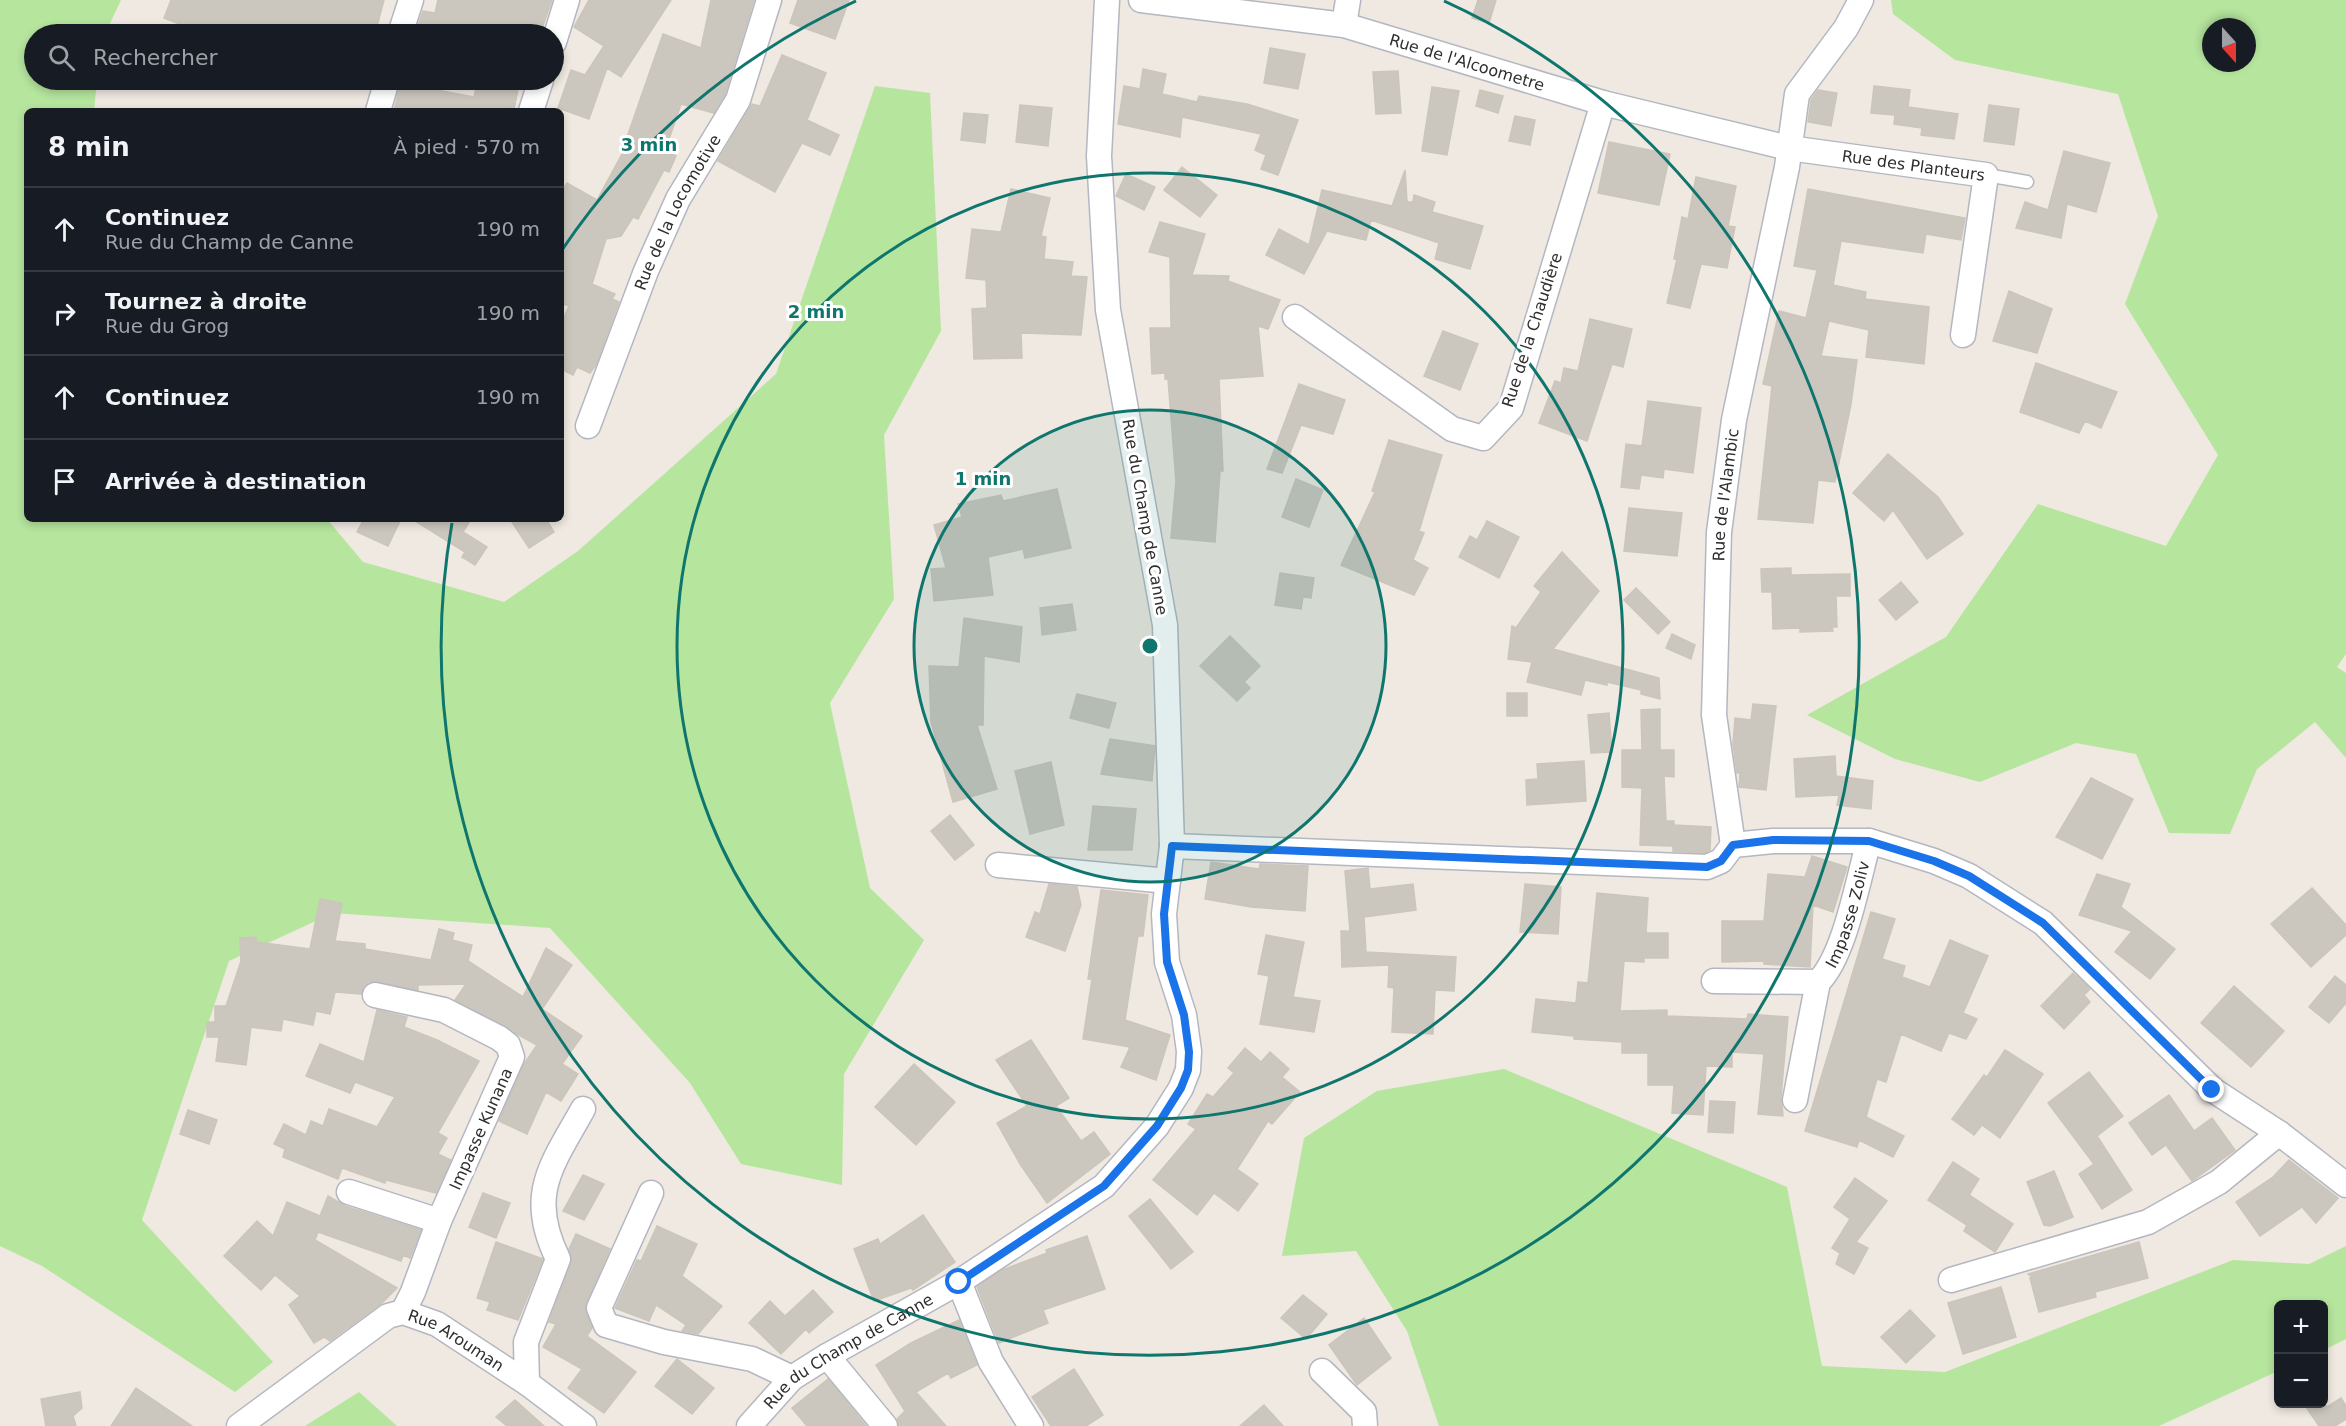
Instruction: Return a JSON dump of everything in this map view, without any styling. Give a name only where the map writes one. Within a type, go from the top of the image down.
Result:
[{"type":"street","points":[[403,24],[411,0]]},
{"type":"street","points":[[560,24],[567,0]]},
{"type":"street","name":"Rue de la Locomotive","points":[[588,426],[646,271],[678,199],[738,100],[769,0]]},
{"type":"street","name":"Rue du Champ de Canne","points":[[749,1426],[792,1378],[959,1282],[1104,1186],[1157,1126],[1181,1088],[1188,1070],[1189,1052],[1184,1015],[1167,962],[1164,914],[1172,846],[1165,625],[1108,310],[1099,156],[1107,0]]},
{"type":"street","name":"Rue de l'Alcoometre","points":[[1141,0],[1344,26],[1603,104],[1789,148]]},
{"type":"street","points":[[1344,26],[1348,0]]},
{"type":"street","name":"Rue de l'Alambic","points":[[1733,845],[1714,715],[1719,532],[1734,420],[1789,148],[1797,94],[1846,28],[1861,0]]},
{"type":"street","points":[[379,108],[384,90]]},
{"type":"street","points":[[532,108],[538,90]]},
{"type":"street","name":"Rue de la Chaudière","points":[[1295,317],[1452,429],[1484,438],[1510,408],[1603,104]]},
{"type":"street","name":"Rue des Planteurs","points":[[1789,148],[1986,175],[1963,335]]},
{"type":"street","points":[[1172,846],[1707,867],[1721,861],[1733,845],[1773,840],[1869,841],[1934,861],[1969,876],[2043,923],[2212,1090],[2279,1133],[2346,1185]]},
{"type":"street","name":"Impasse Zoliv","points":[[1795,1100],[1818,982],[1829,971],[1849,913],[1869,841]]},
{"type":"street","points":[[998,865],[1168,881]]},
{"type":"street","name":"Impasse Zoliv","points":[[1714,981],[1818,982]]},
{"type":"street","name":"Impasse Kunana","points":[[375,995],[444,1010],[499,1038],[508,1045],[512,1057],[440,1221],[413,1292],[402,1312]]},
{"type":"street","points":[[527,1383],[526,1342],[558,1259],[547,1237],[543,1218],[546,1177],[583,1108]]},
{"type":"street","points":[[1951,1280],[2148,1222],[2219,1182],[2279,1133]]},
{"type":"street","points":[[349,1192],[440,1221]]},
{"type":"street","points":[[651,1193],[599,1308],[606,1324],[664,1342],[752,1359],[792,1378]]},
{"type":"street","points":[[959,1282],[991,1362],[1031,1426]]},
{"type":"street","name":"Rue Arouman","points":[[239,1426],[388,1316],[402,1312],[437,1324],[527,1383],[584,1426]]},
{"type":"street","points":[[827,1356],[885,1426]]},
{"type":"street","points":[[1322,1371],[1364,1412],[1365,1426]]},
{"type":"lane","points":[[1986,175],[2027,182]]},
{"type":"green space","points":[[0,0],[121,0],[110,24],[24,24],[24,90],[96,90],[94,108],[24,108],[24,522],[330,522],[363,562],[504,602],[578,551],[776,374],[875,86],[930,93],[941,331],[884,435],[894,599],[830,703],[870,888],[924,940],[844,1074],[842,1185],[741,1164],[690,1083],[550,928],[333,913],[229,961],[142,1220],[273,1362],[235,1392],[42,1266],[0,1246]]},
{"type":"green space","points":[[1891,0],[2346,0],[2346,654],[2337,667],[2346,673],[2346,758],[2315,722],[2257,769],[2230,834],[2169,833],[2136,754],[2076,743],[1980,782],[1895,759],[1807,715],[1946,637],[2038,504],[2166,546],[2218,455],[2125,304],[2158,216],[2118,94],[1955,60],[1893,14]]},
{"type":"green space","points":[[1504,1069],[1787,1187],[1822,1366],[1945,1372],[2233,1260],[2309,1264],[2346,1246],[2346,1339],[2328,1348],[2328,1300],[2274,1300],[2274,1373],[2159,1426],[1439,1426],[1407,1331],[1356,1251],[1282,1256],[1304,1138],[1377,1091]]},
{"type":"green space","points":[[359,1392],[397,1426],[305,1426]]},
{"type":"building","points":[[171,0],[384,0],[378,24],[180,24],[164,18]]},
{"type":"building","points":[[438,0],[552,0],[543,24],[418,24],[423,11],[435,13]]},
{"type":"building","points":[[589,0],[671,0],[621,77],[607,68],[589,119],[564,110],[564,108],[558,108],[571,70],[585,75],[604,46],[574,27]]},
{"type":"building","points":[[711,0],[754,0],[725,94],[714,113],[681,104],[665,151],[676,156],[669,172],[664,170],[638,219],[633,217],[621,236],[606,239],[592,284],[615,294],[612,299],[619,302],[596,365],[590,373],[577,367],[573,375],[564,370],[564,317],[569,306],[564,304],[564,188],[567,183],[597,200],[629,141],[626,140],[663,34],[701,48]]},
{"type":"building","points":[[798,0],[849,0],[835,39],[790,23]]},
{"type":"building","points":[[1478,0],[1496,0],[1489,23],[1472,18]]},
{"type":"building","points":[[1270,48],[1305,54],[1298,89],[1264,83]]},
{"type":"building","points":[[782,55],[826,73],[807,120],[839,135],[830,155],[802,143],[775,192],[718,161],[752,104],[760,106]]},
{"type":"building","points":[[1143,69],[1166,74],[1162,94],[1197,102],[1199,96],[1247,104],[1298,120],[1278,175],[1261,169],[1266,155],[1255,150],[1261,134],[1182,117],[1180,137],[1118,124],[1124,86],[1140,89]]},
{"type":"building","points":[[1398,71],[1401,113],[1376,114],[1373,72]]},
{"type":"building","points":[[1874,86],[1910,90],[1908,107],[1958,114],[1954,139],[1921,135],[1922,128],[1894,124],[1895,115],[1871,113]]},
{"type":"building","points":[[1432,87],[1459,91],[1447,155],[1422,151]]},
{"type":"building","points":[[399,90],[437,90],[474,97],[476,90],[518,90],[514,108],[505,106],[505,108],[395,108]]},
{"type":"building","points":[[1480,90],[1503,96],[1498,113],[1476,106]]},
{"type":"building","points":[[1818,90],[1837,93],[1831,126],[1808,122],[1811,100]]},
{"type":"building","points":[[1020,105],[1052,108],[1048,146],[1016,142]]},
{"type":"building","points":[[1989,105],[2019,109],[2014,145],[1984,141]]},
{"type":"building","points":[[964,113],[988,115],[985,143],[961,140]]},
{"type":"building","points":[[1515,116],[1535,120],[1530,145],[1509,141]]},
{"type":"building","points":[[1609,142],[1670,154],[1659,205],[1598,193]]},
{"type":"building","points":[[2064,151],[2110,163],[2096,212],[2067,204],[2061,238],[2016,228],[2025,202],[2048,210]]},
{"type":"building","points":[[1182,167],[1217,195],[1200,217],[1164,190]]},
{"type":"building","points":[[1405,170],[1407,202],[1413,202],[1414,195],[1435,202],[1432,212],[1483,226],[1470,269],[1435,259],[1439,243],[1371,220],[1366,240],[1327,231],[1304,274],[1266,255],[1279,229],[1309,245],[1322,190],[1392,206]]},
{"type":"building","points":[[1126,174],[1155,187],[1144,210],[1116,196]]},
{"type":"building","points":[[1696,177],[1736,186],[1728,226],[1735,227],[1727,268],[1701,264],[1690,308],[1667,303],[1677,259],[1674,259],[1682,217],[1688,219]]},
{"type":"building","points":[[1011,189],[1050,198],[1041,236],[1046,237],[1044,259],[1073,262],[1071,276],[1087,277],[1081,335],[1021,333],[1022,358],[974,359],[972,309],[987,308],[986,280],[966,278],[972,229],[1001,232]]},
{"type":"building","points":[[1808,189],[1965,218],[1961,240],[1926,234],[1923,253],[1841,241],[1833,285],[1866,292],[1865,299],[1929,307],[1924,364],[1866,357],[1869,330],[1829,321],[1821,356],[1857,360],[1851,404],[1835,482],[1818,480],[1813,523],[1758,519],[1772,386],[1763,384],[1779,311],[1806,318],[1817,270],[1794,266]]},
{"type":"building","points":[[1160,222],[1205,234],[1192,275],[1229,276],[1228,281],[1280,300],[1268,329],[1258,326],[1263,376],[1219,379],[1223,471],[1220,471],[1215,542],[1171,538],[1176,481],[1168,379],[1165,379],[1165,373],[1152,374],[1150,328],[1171,328],[1170,257],[1149,252]]},
{"type":"building","points":[[2009,291],[2052,309],[2037,353],[1993,341]]},
{"type":"building","points":[[1590,319],[1632,329],[1623,367],[1612,364],[1587,441],[1539,423],[1555,381],[1561,383],[1564,368],[1578,371]]},
{"type":"building","points":[[1443,331],[1478,344],[1460,390],[1424,376]]},
{"type":"building","points":[[2036,363],[2117,392],[2101,428],[2085,421],[2079,433],[2020,412]]},
{"type":"building","points":[[1299,384],[1345,400],[1333,434],[1301,425],[1282,473],[1267,469]]},
{"type":"building","points":[[1648,401],[1701,408],[1693,473],[1664,469],[1663,478],[1641,475],[1639,489],[1621,487],[1626,444],[1642,446]]},
{"type":"building","points":[[1389,440],[1442,455],[1419,531],[1424,533],[1413,560],[1428,568],[1414,595],[1341,565],[1375,492],[1372,491]]},
{"type":"building","points":[[1888,454],[1938,497],[1963,534],[1927,559],[1893,510],[1884,521],[1853,493]]},
{"type":"building","points":[[1296,479],[1323,490],[1309,527],[1282,517]]},
{"type":"building","points":[[1057,489],[1071,548],[1025,558],[1023,549],[988,557],[993,595],[934,601],[931,569],[946,568],[934,525],[962,517],[958,504],[1001,495],[1003,501]]},
{"type":"building","points":[[1629,508],[1682,513],[1677,556],[1624,551]]},
{"type":"building","points":[[1487,521],[1519,537],[1499,578],[1459,557],[1470,536],[1477,540]]},
{"type":"building","points":[[362,522],[400,522],[388,546],[357,532]]},
{"type":"building","points":[[417,522],[469,522],[463,532],[487,547],[475,565],[462,557],[465,552]]},
{"type":"building","points":[[512,522],[548,522],[554,532],[529,548]]},
{"type":"building","points":[[1562,552],[1599,591],[1553,649],[1659,678],[1660,699],[1641,694],[1641,690],[1607,682],[1607,685],[1585,680],[1581,695],[1527,682],[1532,662],[1508,659],[1512,626],[1516,628],[1541,592],[1534,586]]},
{"type":"building","points":[[1791,568],[1791,575],[1850,574],[1850,596],[1836,596],[1837,627],[1832,627],[1833,631],[1800,632],[1800,628],[1773,629],[1772,592],[1762,592],[1761,569]]},
{"type":"building","points":[[1280,573],[1314,578],[1311,598],[1303,597],[1301,609],[1275,605]]},
{"type":"building","points":[[1901,582],[1918,602],[1896,620],[1879,600]]},
{"type":"building","points":[[1636,588],[1670,622],[1658,634],[1624,600]]},
{"type":"building","points":[[1072,604],[1076,630],[1042,635],[1040,608]]},
{"type":"building","points":[[964,618],[1022,627],[1019,662],[984,656],[983,725],[977,725],[997,789],[953,802],[931,722],[929,666],[959,667]]},
{"type":"building","points":[[1672,634],[1695,645],[1691,659],[1666,648]]},
{"type":"building","points":[[1230,636],[1260,666],[1244,682],[1250,688],[1237,701],[1200,666]]},
{"type":"building","points":[[1507,693],[1527,693],[1527,716],[1507,716]]},
{"type":"building","points":[[1077,694],[1116,703],[1109,728],[1070,718]]},
{"type":"building","points":[[1753,704],[1776,706],[1766,790],[1739,787],[1740,773],[1737,773],[1733,744],[1735,718],[1751,720]]},
{"type":"building","points":[[1660,709],[1660,750],[1674,750],[1674,777],[1664,776],[1666,821],[1674,821],[1674,825],[1711,827],[1710,850],[1704,853],[1673,851],[1673,846],[1640,845],[1642,788],[1622,787],[1622,750],[1642,750],[1641,710]]},
{"type":"building","points":[[1609,713],[1612,752],[1591,753],[1588,715]]},
{"type":"building","points":[[1110,739],[1155,746],[1152,781],[1101,774]]},
{"type":"building","points":[[1835,756],[1836,776],[1873,781],[1871,809],[1837,805],[1839,795],[1796,797],[1794,759]]},
{"type":"building","points":[[1584,761],[1586,801],[1527,805],[1526,780],[1538,779],[1537,764]]},
{"type":"building","points":[[1051,762],[1064,825],[1030,834],[1015,771]]},
{"type":"building","points":[[2091,778],[2133,799],[2102,859],[2056,837]]},
{"type":"building","points":[[1093,806],[1136,809],[1132,850],[1088,850]]},
{"type":"building","points":[[950,815],[974,845],[955,860],[931,831]]},
{"type":"building","points":[[1812,856],[1847,867],[1833,912],[1813,905],[1810,967],[1764,964],[1764,961],[1722,962],[1722,921],[1764,921],[1768,874],[1805,877]]},
{"type":"building","points":[[1211,862],[1259,869],[1260,864],[1308,866],[1305,911],[1251,907],[1205,899]]},
{"type":"building","points":[[1368,868],[1370,889],[1413,884],[1416,910],[1364,917],[1366,952],[1456,957],[1454,991],[1435,990],[1433,1034],[1392,1032],[1394,988],[1388,987],[1389,965],[1342,967],[1341,931],[1350,931],[1345,871]]},
{"type":"building","points":[[2097,874],[2130,884],[2121,907],[2175,949],[2150,979],[2115,952],[2132,931],[2079,915]]},
{"type":"building","points":[[1049,884],[1077,887],[1081,905],[1065,951],[1026,937],[1035,912],[1040,914]]},
{"type":"building","points":[[1525,884],[1561,887],[1558,934],[1520,932]]},
{"type":"building","points":[[2312,888],[2346,925],[2346,935],[2311,967],[2271,924]]},
{"type":"building","points":[[1101,890],[1148,895],[1143,936],[1138,936],[1125,1020],[1170,1035],[1156,1080],[1121,1067],[1130,1047],[1083,1039],[1092,979],[1088,979]]},
{"type":"building","points":[[1597,893],[1648,898],[1646,933],[1668,933],[1668,958],[1644,958],[1644,962],[1624,961],[1620,1011],[1667,1010],[1667,1016],[1747,1019],[1748,1014],[1788,1017],[1781,1097],[1783,1116],[1758,1114],[1764,1054],[1732,1052],[1732,1067],[1706,1066],[1703,1115],[1672,1113],[1674,1085],[1648,1085],[1648,1053],[1622,1053],[1622,1042],[1574,1039],[1574,1036],[1532,1032],[1536,999],[1576,1003],[1578,982],[1588,983]]},
{"type":"building","points":[[320,899],[342,903],[335,941],[365,944],[365,949],[431,960],[439,929],[454,933],[452,940],[472,945],[468,961],[523,997],[546,948],[572,965],[542,1009],[582,1036],[562,1064],[578,1074],[561,1101],[546,1092],[527,1134],[499,1121],[524,1064],[537,1045],[455,1000],[466,984],[418,985],[418,990],[371,981],[364,986],[361,994],[335,992],[330,1014],[316,1011],[313,1025],[283,1019],[281,1031],[251,1027],[246,1065],[216,1061],[219,1037],[207,1037],[207,1022],[215,1022],[215,1006],[226,1006],[241,961],[240,938],[256,937],[256,942],[310,949]]},
{"type":"building","points":[[1871,912],[1895,919],[1882,959],[1905,966],[1902,977],[1930,987],[1950,940],[1988,956],[1963,1013],[1977,1019],[1966,1039],[1949,1033],[1941,1051],[1901,1034],[1886,1082],[1877,1079],[1866,1117],[1904,1136],[1893,1157],[1859,1140],[1857,1147],[1805,1131]]},
{"type":"building","points":[[1266,935],[1304,942],[1293,997],[1320,1001],[1314,1032],[1260,1024],[1269,976],[1258,974]]},
{"type":"building","points":[[2073,973],[2090,989],[2084,995],[2090,1002],[2064,1029],[2041,1006]]},
{"type":"building","points":[[2335,976],[2346,985],[2346,1003],[2329,1023],[2309,1007]]},
{"type":"building","points":[[2234,986],[2284,1031],[2251,1067],[2201,1023]]},
{"type":"building","points":[[377,1010],[407,1017],[404,1027],[479,1061],[438,1133],[447,1138],[438,1154],[451,1160],[436,1193],[386,1180],[385,1183],[342,1168],[338,1179],[283,1157],[285,1149],[274,1144],[284,1124],[306,1135],[311,1121],[323,1126],[329,1109],[377,1127],[395,1097],[355,1082],[350,1093],[306,1076],[320,1044],[364,1062]]},
{"type":"building","points":[[1031,1040],[1069,1098],[1056,1106],[1081,1141],[1094,1132],[1110,1154],[1047,1203],[1020,1164],[997,1123],[1027,1106],[996,1060]]},
{"type":"building","points":[[1245,1048],[1261,1062],[1270,1052],[1289,1069],[1282,1077],[1300,1092],[1272,1124],[1268,1121],[1237,1169],[1258,1184],[1238,1211],[1214,1193],[1197,1215],[1153,1180],[1196,1129],[1188,1124],[1207,1094],[1213,1097],[1234,1073],[1228,1068]]},
{"type":"building","points":[[2005,1050],[2043,1074],[2000,1138],[1982,1125],[1974,1135],[1952,1119],[1984,1075],[1987,1077]]},
{"type":"building","points":[[914,1064],[955,1102],[916,1145],[875,1107]]},
{"type":"building","points":[[2089,1072],[2123,1116],[2097,1136],[2132,1190],[2102,1209],[2079,1174],[2094,1164],[2048,1103]]},
{"type":"building","points":[[2169,1095],[2194,1131],[2212,1118],[2235,1150],[2192,1181],[2166,1145],[2152,1155],[2129,1123]]},
{"type":"building","points":[[1710,1101],[1735,1102],[1733,1133],[1708,1132]]},
{"type":"building","points":[[188,1110],[217,1120],[209,1144],[180,1134]]},
{"type":"building","points":[[2289,1160],[2338,1198],[2316,1223],[2302,1207],[2260,1236],[2236,1202],[2273,1177]]},
{"type":"building","points":[[1953,1162],[1979,1179],[1969,1195],[2013,1224],[1995,1252],[1964,1231],[1967,1225],[1928,1200]]},
{"type":"building","points":[[2054,1171],[2073,1217],[2050,1226],[2044,1225],[2027,1182]]},
{"type":"building","points":[[583,1175],[604,1184],[584,1220],[563,1211]]},
{"type":"building","points":[[1855,1178],[1887,1201],[1856,1242],[1868,1248],[1854,1274],[1836,1264],[1840,1253],[1832,1248],[1850,1219],[1834,1207]]},
{"type":"building","points":[[483,1193],[510,1203],[496,1238],[469,1227]]},
{"type":"building","points":[[328,1196],[345,1206],[421,1230],[410,1258],[403,1255],[401,1261],[318,1232],[315,1240],[397,1288],[382,1303],[330,1341],[324,1337],[314,1343],[289,1305],[300,1296],[275,1275],[261,1290],[224,1256],[257,1221],[273,1236],[287,1202],[320,1216]]},
{"type":"building","points":[[1150,1199],[1193,1252],[1171,1269],[1129,1216]]},
{"type":"building","points":[[923,1215],[955,1262],[913,1290],[911,1288],[874,1301],[854,1249],[878,1239],[880,1244]]},
{"type":"building","points":[[657,1226],[697,1244],[682,1276],[722,1306],[698,1334],[682,1331],[686,1325],[656,1305],[649,1321],[615,1308],[637,1260],[641,1261]]},
{"type":"building","points":[[576,1234],[610,1249],[586,1303],[586,1313],[592,1328],[587,1336],[636,1372],[604,1413],[568,1388],[582,1369],[543,1347],[556,1324],[549,1322],[571,1264],[569,1249]]},
{"type":"building","points":[[1087,1236],[1105,1289],[1043,1310],[1048,1323],[999,1343],[977,1287],[1002,1270],[1047,1253],[1046,1250]]},
{"type":"building","points":[[496,1242],[543,1259],[518,1320],[487,1310],[490,1302],[477,1298]]},
{"type":"building","points":[[2139,1242],[2148,1278],[2095,1292],[2096,1297],[2039,1312],[2030,1278],[2032,1277],[2028,1274]]},
{"type":"building","points":[[2001,1287],[2016,1337],[1963,1354],[1948,1303]]},
{"type":"building","points":[[813,1290],[833,1312],[809,1333],[806,1329],[781,1354],[749,1323],[770,1301],[785,1316]]},
{"type":"building","points":[[1303,1295],[1327,1314],[1306,1339],[1281,1318]]},
{"type":"building","points":[[1910,1310],[1935,1336],[1906,1363],[1881,1337]]},
{"type":"building","points":[[1364,1318],[1391,1358],[1357,1385],[1329,1345]]},
{"type":"building","points":[[959,1320],[977,1365],[951,1378],[948,1373],[916,1392],[946,1426],[899,1426],[897,1419],[905,1411],[876,1365],[911,1343]]},
{"type":"building","points":[[677,1359],[714,1388],[692,1414],[655,1386]]},
{"type":"building","points":[[1074,1369],[1103,1415],[1086,1426],[1051,1426],[1032,1397]]},
{"type":"building","points":[[828,1379],[866,1426],[807,1426],[792,1408]]},
{"type":"building","points":[[136,1388],[192,1426],[111,1426]]},
{"type":"building","points":[[80,1392],[82,1408],[73,1416],[76,1426],[46,1426],[41,1399]]},
{"type":"building","points":[[2341,1398],[2346,1406],[2346,1419],[2335,1426],[2319,1426],[2307,1408],[2328,1406]]},
{"type":"building","points":[[515,1400],[544,1426],[507,1426],[496,1417]]},
{"type":"building","points":[[1264,1405],[1283,1426],[1240,1426]]},
{"type":"route","points":[[959,1282],[1104,1186],[1157,1126],[1181,1088],[1188,1070],[1189,1052],[1184,1015],[1167,962],[1164,914],[1172,846],[1707,867],[1721,861],[1733,845],[1773,840],[1788,842],[1869,841],[1934,861],[1969,876],[2043,923],[2212,1090]]}]
